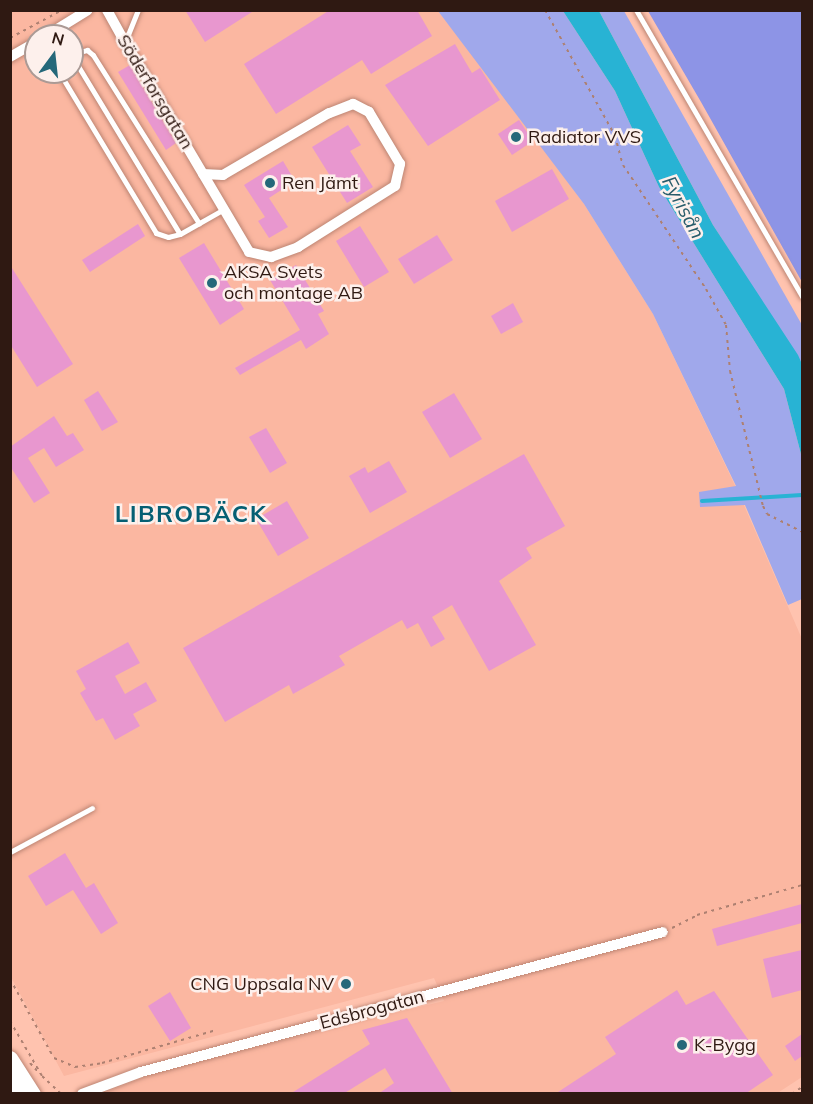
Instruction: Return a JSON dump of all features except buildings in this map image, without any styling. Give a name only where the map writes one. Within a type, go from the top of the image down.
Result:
[{"type":"main road","points":[[16,1056],[33,1094]]},
{"type":"main road","points":[[10,1081],[16,1094]]},
{"type":"street","points":[[65,24],[88,10]]},
{"type":"street","name":"Söderforsgatan","points":[[107,10],[125,42],[249,252],[272,257],[298,248],[395,186],[400,164],[369,112],[353,104],[329,112],[223,175],[203,174]]},
{"type":"street","points":[[10,57],[24,49]]},
{"type":"street","name":"Edsbrogatan","points":[[82,1094],[153,1069],[663,933]]},
{"type":"lane","points":[[125,42],[138,10]]},
{"type":"lane","points":[[636,10],[802,296]]},
{"type":"lane","points":[[84,52],[93,55],[199,223]]},
{"type":"lane","points":[[84,75],[180,234]]},
{"type":"lane","points":[[66,84],[156,233],[168,237],[180,234],[224,209]]},
{"type":"lane","points":[[10,852],[92,808]]},
{"type":"path","points":[[10,38],[62,10]]},
{"type":"path","points":[[544,10],[615,136],[623,165],[706,289],[726,326],[730,371],[763,506],[767,514],[802,532]]},
{"type":"path","points":[[663,933],[697,915],[802,885]]},
{"type":"path","points":[[10,979],[54,1058],[75,1067],[102,1063],[216,1030]]},
{"type":"path","points":[[10,1021],[42,1076]]},
{"type":"path","points":[[16,1056],[61,1094]]},
{"type":"path","points":[[792,1094],[802,1087]]},
{"type":"shaded area","name":"LIBROBÄCK","points":[[10,11],[438,11],[584,204],[653,314],[740,496],[802,639],[802,1077],[776,1094],[104,1093],[162,1070],[444,1001],[434,978],[64,1076],[11,977]]},
{"type":"shaded area","points":[[438,11],[563,11],[615,91],[659,187],[784,389],[802,458],[802,599],[788,605],[745,505],[700,507],[699,492],[736,486],[653,314],[584,204]]},
{"type":"shaded area","points":[[599,11],[624,11],[802,325],[802,364],[713,225]]},
{"type":"shaded area","points":[[648,11],[802,11],[802,282],[701,102]]},
{"type":"water","name":"Fyrisån","points":[[563,11],[599,11],[713,225],[798,355],[802,364],[802,458],[784,389],[659,187],[615,91]]},
{"type":"waterway","points":[[702,501],[802,495]]},
{"type":"place","name":"Radiator VVS","points":[[516,137]]},
{"type":"place","name":"Ren Jämt","points":[[270,183]]},
{"type":"place","name":"AKSA Svets och montage AB","points":[[212,283]]},
{"type":"place","name":"CNG Uppsala NV","points":[[346,984]]},
{"type":"place","name":"K-Bygg","points":[[682,1045]]},
{"type":"district","name":"LIBROBÄCK","points":[[191,514]]}]
